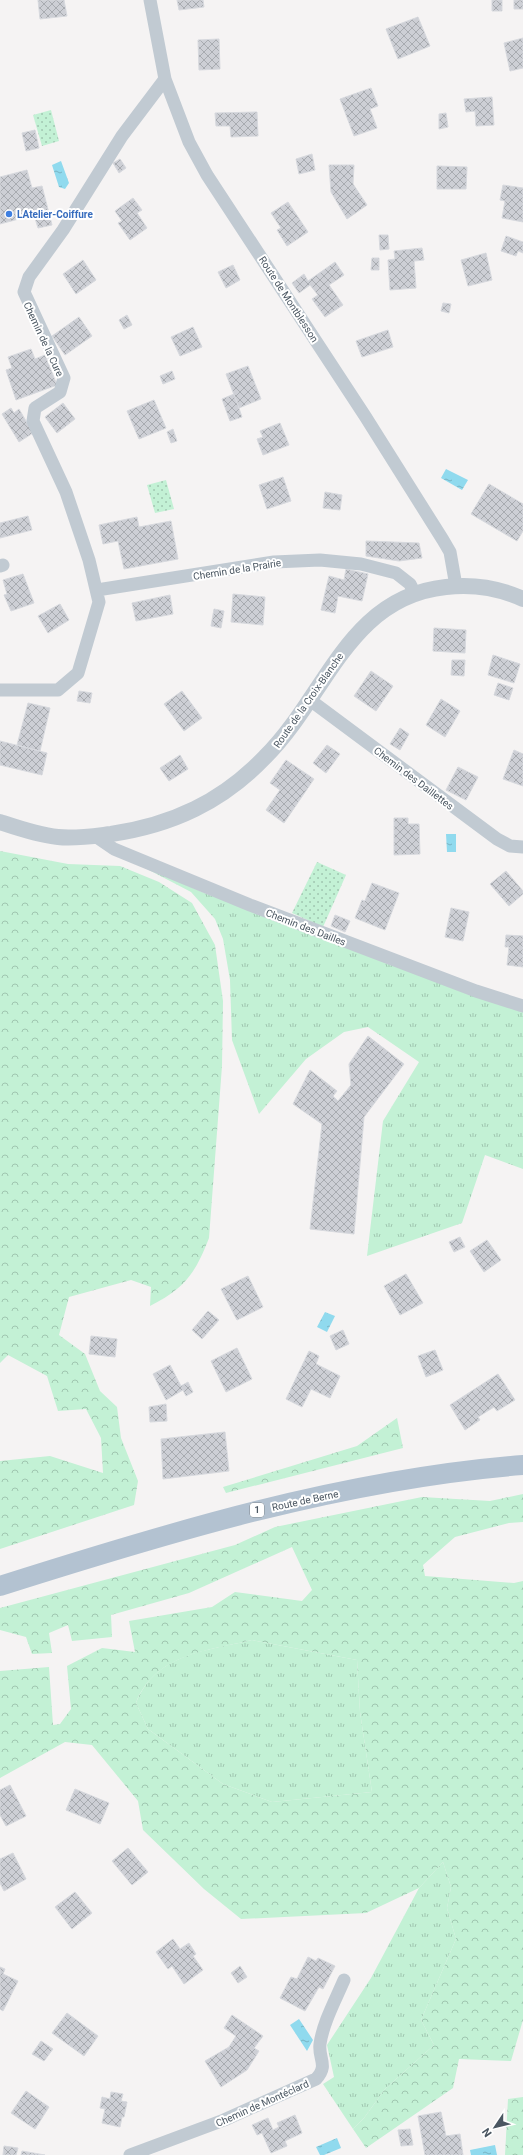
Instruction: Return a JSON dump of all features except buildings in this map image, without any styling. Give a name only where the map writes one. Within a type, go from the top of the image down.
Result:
[{"type":"main road","name":"Route de Berne","points":[[0,1586],[152,1538],[265,1508],[358,1488],[428,1476],[523,1465]]},
{"type":"street","name":"Route de Montblesson","points":[[150,0],[165,79],[189,142],[207,175],[443,540],[450,552],[456,586]]},
{"type":"street","name":"Chemin de la Cure","points":[[0,690],[58,690],[78,673],[99,602],[90,560],[66,492],[33,421],[35,408],[60,392],[64,378],[29,307],[24,292],[28,277],[63,230],[103,164],[142,108],[165,79]]},
{"type":"street","name":"Chemin de la Prairie","points":[[97,590],[274,562],[320,560],[361,564],[396,573],[410,584],[415,594]]},
{"type":"street","name":"Route de la Croix-Blanche","points":[[0,822],[58,837],[95,836],[159,824],[196,810],[239,781],[266,757],[310,700],[342,651],[359,631],[384,610],[399,600],[436,588],[456,586],[484,587],[508,592],[523,599]]},
{"type":"street","name":"Chemin des Daillettes","points":[[310,700],[496,840],[510,846],[523,847]]},
{"type":"street","name":"Chemin des Dailles","points":[[95,836],[114,849],[250,905],[476,991],[523,1006]]},
{"type":"street","name":"Chemin de Montéclard","points":[[130,2155],[224,2120],[316,2079],[322,2073],[323,2065],[319,2046],[324,2029],[344,1980]]},
{"type":"green space","points":[[51,110],[59,141],[42,146],[33,115]]},
{"type":"green space","points":[[166,480],[174,509],[155,513],[147,485]]},
{"type":"green space","points":[[0,851],[68,864],[120,866],[159,882],[192,903],[215,945],[223,1001],[222,1066],[209,1238],[204,1251],[187,1279],[172,1293],[150,1306],[151,1287],[131,1280],[69,1297],[59,1335],[85,1354],[100,1391],[117,1407],[121,1438],[138,1481],[134,1505],[0,1549],[0,1461],[50,1456],[103,1473],[101,1438],[86,1409],[58,1411],[47,1376],[8,1355],[0,1363]]},
{"type":"green space","points":[[126,858],[202,892],[523,1011],[523,1169],[485,1155],[462,1223],[367,1256],[383,1121],[419,1062],[368,1027],[344,1032],[306,1059],[259,1114],[232,1040],[230,980],[223,939],[215,919],[191,892]]},
{"type":"green space","points":[[317,862],[346,875],[323,927],[292,913]]},
{"type":"green space","points":[[397,1418],[403,1448],[226,1493],[223,1487],[357,1446]]},
{"type":"green space","points":[[523,1494],[523,1522],[509,1523],[455,1537],[423,1565],[425,1576],[514,1583],[523,1581],[523,2020],[511,2061],[459,2059],[453,2088],[366,2148],[353,2129],[364,2118],[385,2089],[434,2045],[421,2020],[456,1939],[447,1908],[451,1887],[443,1862],[419,1888],[366,1913],[241,1919],[204,1889],[143,1830],[138,1801],[92,1745],[65,1742],[0,1778],[0,1671],[49,1667],[53,1725],[60,1724],[71,1709],[67,1666],[102,1648],[135,1652],[129,1621],[212,1607],[235,1592],[302,1601],[312,1590],[292,1547],[189,1593],[111,1615],[112,1637],[72,1641],[68,1625],[49,1633],[52,1653],[32,1654],[26,1637],[0,1630],[0,1608],[235,1545],[275,1527],[422,1497],[490,1501]],"holes":[[[252,1640],[357,1660],[360,1712],[372,1792],[272,1802],[223,1784],[148,1729],[136,1703],[145,1687],[156,1674],[169,1664],[184,1657],[201,1652]]]},
{"type":"green space","points":[[252,1640],[357,1660],[360,1712],[372,1792],[272,1802],[223,1784],[148,1729],[136,1703],[145,1686],[156,1674],[169,1664],[184,1657],[217,1647]]},
{"type":"green space","points":[[443,1862],[451,1887],[447,1908],[456,1939],[421,2020],[434,2045],[385,2089],[364,2118],[353,2129],[323,2084],[334,2077],[327,2045],[371,1978],[419,1888]]},
{"type":"green space","points":[[523,2097],[523,2155],[505,2155],[508,2099]]},
{"type":"water","points":[[61,161],[69,183],[65,189],[59,187],[52,165]]},
{"type":"water","points":[[446,469],[468,480],[462,490],[441,478]]},
{"type":"water","points":[[446,834],[456,834],[456,852],[447,852]]},
{"type":"water","points":[[325,1312],[335,1316],[327,1332],[317,1327]]},
{"type":"water","points":[[299,2019],[313,2040],[307,2051],[290,2025]]},
{"type":"water","points":[[337,2138],[341,2148],[324,2155],[320,2155],[316,2147]]},
{"type":"water","points":[[495,2145],[497,2155],[471,2155],[470,2150]]},
{"type":"place","name":"LAtelier-Coiffure","points":[[9,214]]}]
